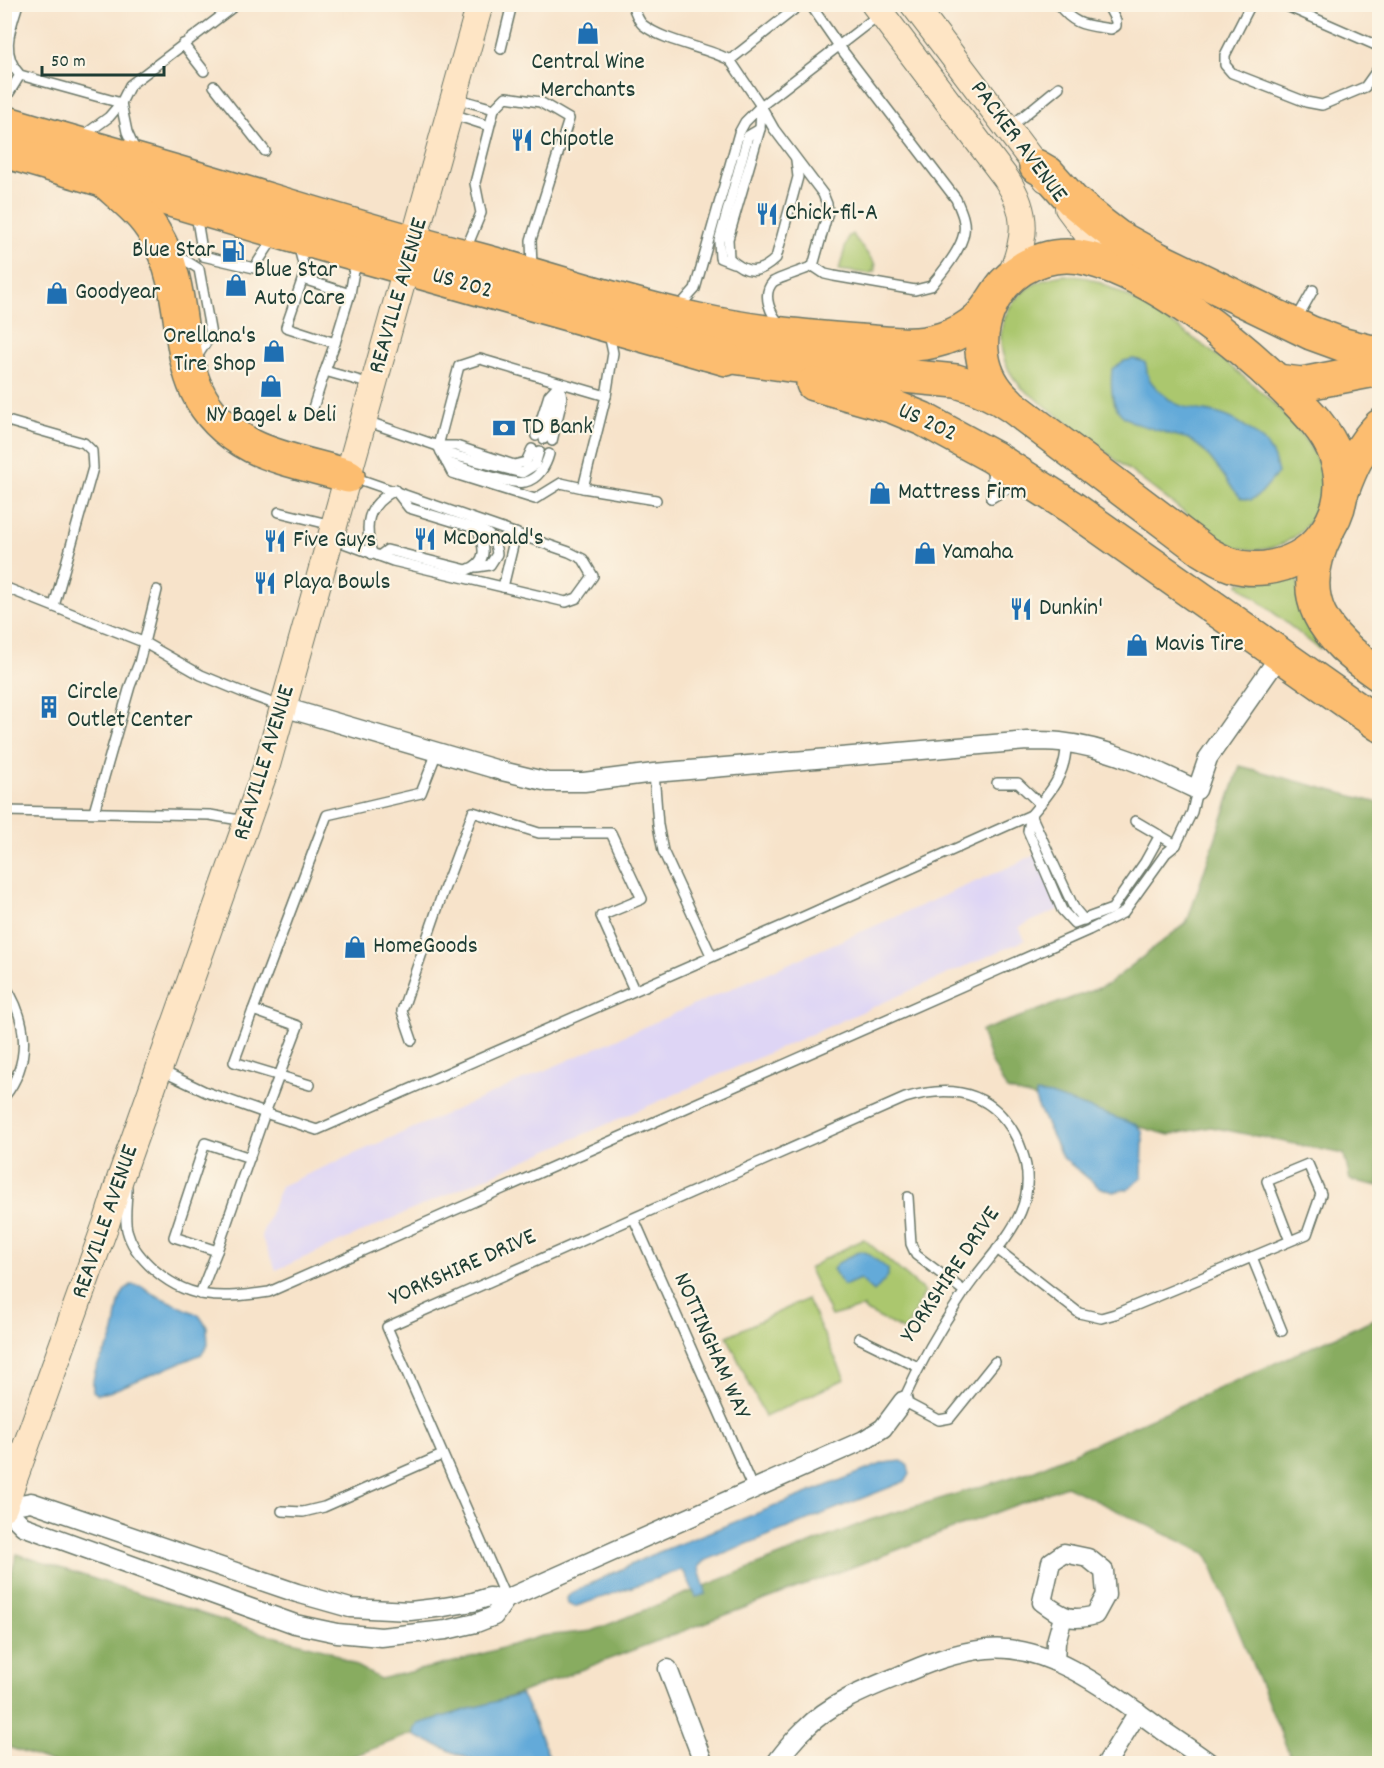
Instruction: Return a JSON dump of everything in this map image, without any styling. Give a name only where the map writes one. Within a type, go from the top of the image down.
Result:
[{"type":"highway","name":"US 202","points":[[4,122],[142,163],[607,324],[894,406],[942,428],[1027,477],[1380,725]]},
{"type":"highway","name":"US 202","points":[[4,151],[366,256],[463,255],[673,314],[722,325],[788,334],[917,344],[940,339],[962,330],[980,316],[1001,290],[1034,262],[1062,256],[1091,260],[1128,274],[1181,305],[1229,338],[1277,381],[1315,421],[1331,444],[1340,470],[1342,494],[1314,568],[1313,590],[1323,623],[1335,639],[1380,675]]},
{"type":"highway","points":[[1036,166],[1048,173],[1086,213],[1118,237],[1158,260],[1328,340],[1380,354]]},
{"type":"highway","points":[[102,179],[138,211],[160,243],[174,286],[188,370],[197,395],[213,417],[231,433],[253,446],[275,455],[348,476]]},
{"type":"highway","points":[[1001,290],[982,325],[983,362],[997,391],[1013,407]]},
{"type":"highway","points":[[705,353],[789,365],[956,381],[994,394],[1202,550],[1226,564],[1241,568],[1264,568],[1286,564],[1318,543],[1329,528]]},
{"type":"highway","points":[[1277,381],[1302,384],[1380,369]]},
{"type":"highway","points":[[1342,494],[1357,456],[1367,439],[1380,426]]},
{"type":"highway","points":[[1123,491],[1160,538],[1380,705]]},
{"type":"street","name":"REAVILLE AVENUE","points":[[4,1507],[108,1221],[129,1153],[267,765],[480,4]]},
{"type":"street","name":"PACKER AVENUE","points":[[913,4],[1094,243],[1128,274]]},
{"type":"street","name":"PACKER AVENUE","points":[[877,9],[1012,187],[1023,214],[1022,244],[1001,290]]},
{"type":"street","points":[[970,132],[1001,120]]},
{"type":"street","points":[[283,707],[548,782],[584,782],[654,773],[1026,741],[1066,743],[1115,754],[1140,763],[1197,790],[1208,758],[1281,654]]},
{"type":"street","name":"YORKSHIRE DRIVE","points":[[4,1507],[23,1526],[295,1624],[337,1633],[381,1636],[446,1630],[494,1616],[507,1599],[876,1434],[891,1419],[903,1401]]},
{"type":"street","name":"YORKSHIRE DRIVE","points":[[4,1507],[31,1502],[297,1593],[350,1608],[410,1611],[444,1608],[489,1597],[507,1599]]},
{"type":"street","points":[[1056,1662],[1056,1642],[1063,1617]]},
{"type":"street","points":[[775,1764],[806,1727],[827,1711],[872,1687],[919,1667],[965,1652],[990,1648],[1013,1650],[1056,1662],[1077,1672],[1211,1764]]},
{"type":"street","points":[[668,1669],[704,1764]]},
{"type":"street","points":[[1106,1764],[1138,1712]]},
{"type":"lane","points":[[18,4],[6,46],[13,68],[20,75],[122,103]]},
{"type":"lane","points":[[74,143],[109,117],[122,103],[130,85],[237,4]]},
{"type":"lane","points":[[501,49],[512,4]]},
{"type":"lane","points":[[632,4],[642,24],[661,34],[730,60],[779,136],[823,194],[828,204],[828,212],[813,266]]},
{"type":"lane","points":[[730,60],[801,4]]},
{"type":"lane","points":[[810,4],[839,46],[956,199],[964,218],[964,233],[943,272],[931,286],[915,290],[825,274],[813,266]]},
{"type":"lane","points":[[1058,4],[1075,22],[1111,29],[1116,26],[1116,21],[1107,4]]},
{"type":"lane","points":[[1251,4],[1225,55],[1225,64],[1232,73],[1306,102],[1322,105],[1365,87],[1380,66]]},
{"type":"lane","points":[[1282,4],[1380,47]]},
{"type":"lane","points":[[673,314],[695,289],[739,133],[746,122],[761,106],[839,46],[877,9]]},
{"type":"lane","points":[[183,44],[204,71]]},
{"type":"lane","points":[[4,101],[20,75]]},
{"type":"lane","points":[[214,86],[265,151]]},
{"type":"lane","points":[[1001,120],[1059,87]]},
{"type":"lane","points":[[463,255],[481,213],[475,183],[494,109],[506,97],[540,102],[569,118],[531,240],[532,276]]},
{"type":"lane","points":[[122,103],[127,132],[142,163]]},
{"type":"lane","points":[[452,106],[494,109]]},
{"type":"lane","points":[[452,106],[489,126]]},
{"type":"lane","points":[[758,134],[761,106]]},
{"type":"lane","points":[[779,136],[758,134],[748,136],[719,241],[720,258],[739,267],[756,271],[768,266],[776,258],[798,177],[796,159]]},
{"type":"lane","points":[[188,370],[211,335],[199,269],[203,256],[194,206]]},
{"type":"lane","points":[[203,256],[254,268],[287,234],[305,272],[286,327],[335,343]]},
{"type":"lane","points":[[160,243],[199,269]]},
{"type":"lane","points":[[313,408],[350,294],[354,271],[366,256]]},
{"type":"lane","points":[[788,334],[774,318],[768,301],[768,293],[774,282],[813,266]]},
{"type":"lane","points":[[303,279],[350,294]]},
{"type":"lane","points":[[1293,325],[1313,290]]},
{"type":"lane","points":[[583,488],[606,396],[613,353],[607,324]]},
{"type":"lane","points":[[606,396],[480,359],[459,366],[439,449],[452,473],[536,499],[561,483],[656,500]]},
{"type":"lane","points":[[325,371],[374,385]]},
{"type":"lane","points":[[560,383],[562,400],[544,439],[549,394],[560,383]]},
{"type":"lane","points":[[4,420],[84,443],[93,451],[93,468],[54,606]]},
{"type":"lane","points":[[364,420],[439,449],[456,446],[514,465],[526,462],[540,452],[546,463],[538,475],[524,483],[505,480],[446,462]]},
{"type":"lane","points":[[279,512],[332,532],[376,555],[393,561],[566,602],[577,598],[593,576],[583,559],[395,490],[348,476]]},
{"type":"lane","points":[[376,555],[387,550],[467,570],[490,565],[497,554],[495,542],[489,533],[409,508],[395,490]]},
{"type":"lane","points":[[376,555],[367,534],[368,519],[379,499],[395,490]]},
{"type":"lane","points":[[477,567],[483,557],[484,546],[478,529]]},
{"type":"lane","points":[[503,586],[516,533]]},
{"type":"lane","points":[[4,587],[143,642],[201,675],[283,707]]},
{"type":"lane","points":[[94,812],[130,686],[139,663],[157,590]]},
{"type":"lane","points":[[159,1070],[206,1092],[317,1130],[1030,815],[1060,775],[1067,759],[1066,743]]},
{"type":"lane","points":[[310,1085],[234,1062],[327,815],[421,793],[437,752]]},
{"type":"lane","points":[[654,773],[658,825],[663,851],[711,955]]},
{"type":"lane","points":[[997,783],[1018,783],[1040,804]]},
{"type":"lane","points":[[129,1153],[127,1229],[136,1252],[164,1279],[179,1288],[200,1294],[236,1296],[269,1292],[1123,913],[1166,853],[1176,844],[1192,812],[1197,790]]},
{"type":"lane","points":[[4,811],[210,815],[248,821]]},
{"type":"lane","points":[[412,1040],[402,1011],[473,813],[539,833],[611,833],[642,899],[601,916],[634,990]]},
{"type":"lane","points":[[1030,815],[1074,908],[1084,920],[1112,909],[1145,862],[1160,835]]},
{"type":"lane","points":[[1135,821],[1176,844]]},
{"type":"lane","points":[[4,984],[13,997],[21,1017],[24,1037],[22,1058],[16,1079],[4,1097]]},
{"type":"lane","points":[[200,1294],[298,1026],[253,1010]]},
{"type":"lane","name":"YORKSHIRE DRIVE","points":[[442,1455],[387,1327],[905,1098],[943,1090],[962,1093],[980,1099],[1009,1123],[1026,1163],[1028,1183],[1025,1205],[1018,1220],[964,1291],[918,1367],[903,1401]]},
{"type":"lane","points":[[217,1251],[174,1237],[205,1143],[250,1158]]},
{"type":"lane","points":[[997,1249],[1079,1313],[1101,1318],[1252,1257],[1307,1234],[1321,1194],[1308,1164],[1267,1181],[1290,1241]]},
{"type":"lane","points":[[908,1197],[911,1244],[916,1254],[964,1291]]},
{"type":"lane","name":"NOTTINGHAM WAY","points":[[633,1218],[753,1490]]},
{"type":"lane","points":[[1252,1257],[1282,1331]]},
{"type":"lane","points":[[859,1338],[918,1367]]},
{"type":"lane","points":[[903,1401],[939,1420],[950,1418],[995,1362]]},
{"type":"lane","points":[[282,1511],[303,1512],[324,1507],[442,1455],[507,1599]]},
{"type":"shaded area","points":[[1037,853],[1060,909],[1019,927],[1025,940],[276,1270],[261,1236],[281,1186]]},
{"type":"green space","points":[[852,234],[876,265],[875,272],[872,271],[871,274],[839,270],[848,237]]},
{"type":"green space","points":[[1064,275],[1091,279],[1117,291],[1182,330],[1249,382],[1278,408],[1301,434],[1316,458],[1321,477],[1321,495],[1315,512],[1306,526],[1293,538],[1277,546],[1259,550],[1240,548],[1219,539],[1022,388],[1009,371],[1002,353],[1001,335],[1005,318],[1013,302],[1026,289],[1043,280]]},
{"type":"green space","points":[[1296,575],[1307,624],[1322,646],[1319,649],[1239,585],[1239,583]]},
{"type":"green space","points":[[1240,766],[1379,803],[1379,1186],[1350,1180],[1344,1154],[1211,1127],[1169,1135],[1007,1090],[991,1061],[981,1031],[1107,985],[1187,922]]},
{"type":"green space","points":[[864,1239],[925,1292],[905,1331],[864,1310],[864,1307],[831,1316],[809,1269]]},
{"type":"green space","points":[[807,1299],[845,1379],[765,1417],[727,1336]]},
{"type":"green space","points":[[1379,1317],[1379,1763],[1293,1763],[1207,1554],[1066,1486],[335,1763],[56,1764],[5,1746],[5,1593],[17,1554],[262,1633],[327,1650],[380,1679],[458,1661],[542,1636],[592,1631],[870,1520],[1035,1470]]},
{"type":"water","points":[[1133,359],[1145,362],[1152,383],[1170,400],[1187,408],[1232,419],[1264,442],[1272,453],[1278,473],[1261,493],[1251,500],[1241,498],[1211,458],[1196,444],[1188,439],[1143,426],[1123,416],[1113,399],[1112,369],[1124,361]]},
{"type":"water","points":[[1036,1093],[1051,1095],[1137,1125],[1142,1131],[1143,1140],[1142,1177],[1128,1189],[1113,1192],[1099,1187],[1062,1157],[1036,1102]]},
{"type":"water","points":[[860,1251],[867,1253],[888,1269],[888,1276],[874,1292],[860,1279],[843,1285],[833,1269],[838,1263]]},
{"type":"water","points":[[131,1285],[142,1286],[153,1294],[199,1315],[207,1327],[208,1345],[202,1354],[109,1392],[97,1394],[93,1391],[94,1375],[112,1338],[119,1302]]},
{"type":"water","points":[[902,1461],[908,1466],[910,1474],[906,1481],[704,1561],[699,1566],[706,1594],[696,1597],[681,1570],[574,1607],[568,1604],[567,1598],[571,1593],[649,1556],[884,1463]]},
{"type":"water","points":[[518,1695],[524,1699],[552,1763],[479,1763],[415,1736],[414,1730],[418,1724]]},
{"type":"place","name":"Central Wine Merchants","points":[[588,33]]},
{"type":"place","name":"Chipotle","points":[[522,140]]},
{"type":"place","name":"Chick-fil-A","points":[[767,214]]},
{"type":"place","name":"Blue Star","points":[[233,251]]},
{"type":"place","name":"Blue Star Auto Care","points":[[236,285]]},
{"type":"place","name":"Goodyear","points":[[57,293]]},
{"type":"place","name":"Orellana's Tire Shop","points":[[274,351]]},
{"type":"place","name":"NY Bagel & Deli","points":[[271,386]]},
{"type":"place","name":"TD Bank","points":[[504,428]]},
{"type":"place","name":"Mattress Firm","points":[[880,493]]},
{"type":"place","name":"McDonald's","points":[[425,539]]},
{"type":"place","name":"Five Guys","points":[[275,541]]},
{"type":"place","name":"Yamaha","points":[[925,553]]},
{"type":"place","name":"Playa Bowls","points":[[265,583]]},
{"type":"place","name":"Dunkin'","points":[[1021,609]]},
{"type":"place","name":"Mavis Tire","points":[[1137,645]]},
{"type":"place","name":"Circle Outlet Center","points":[[49,707]]},
{"type":"place","name":"HomeGoods","points":[[355,947]]}]
